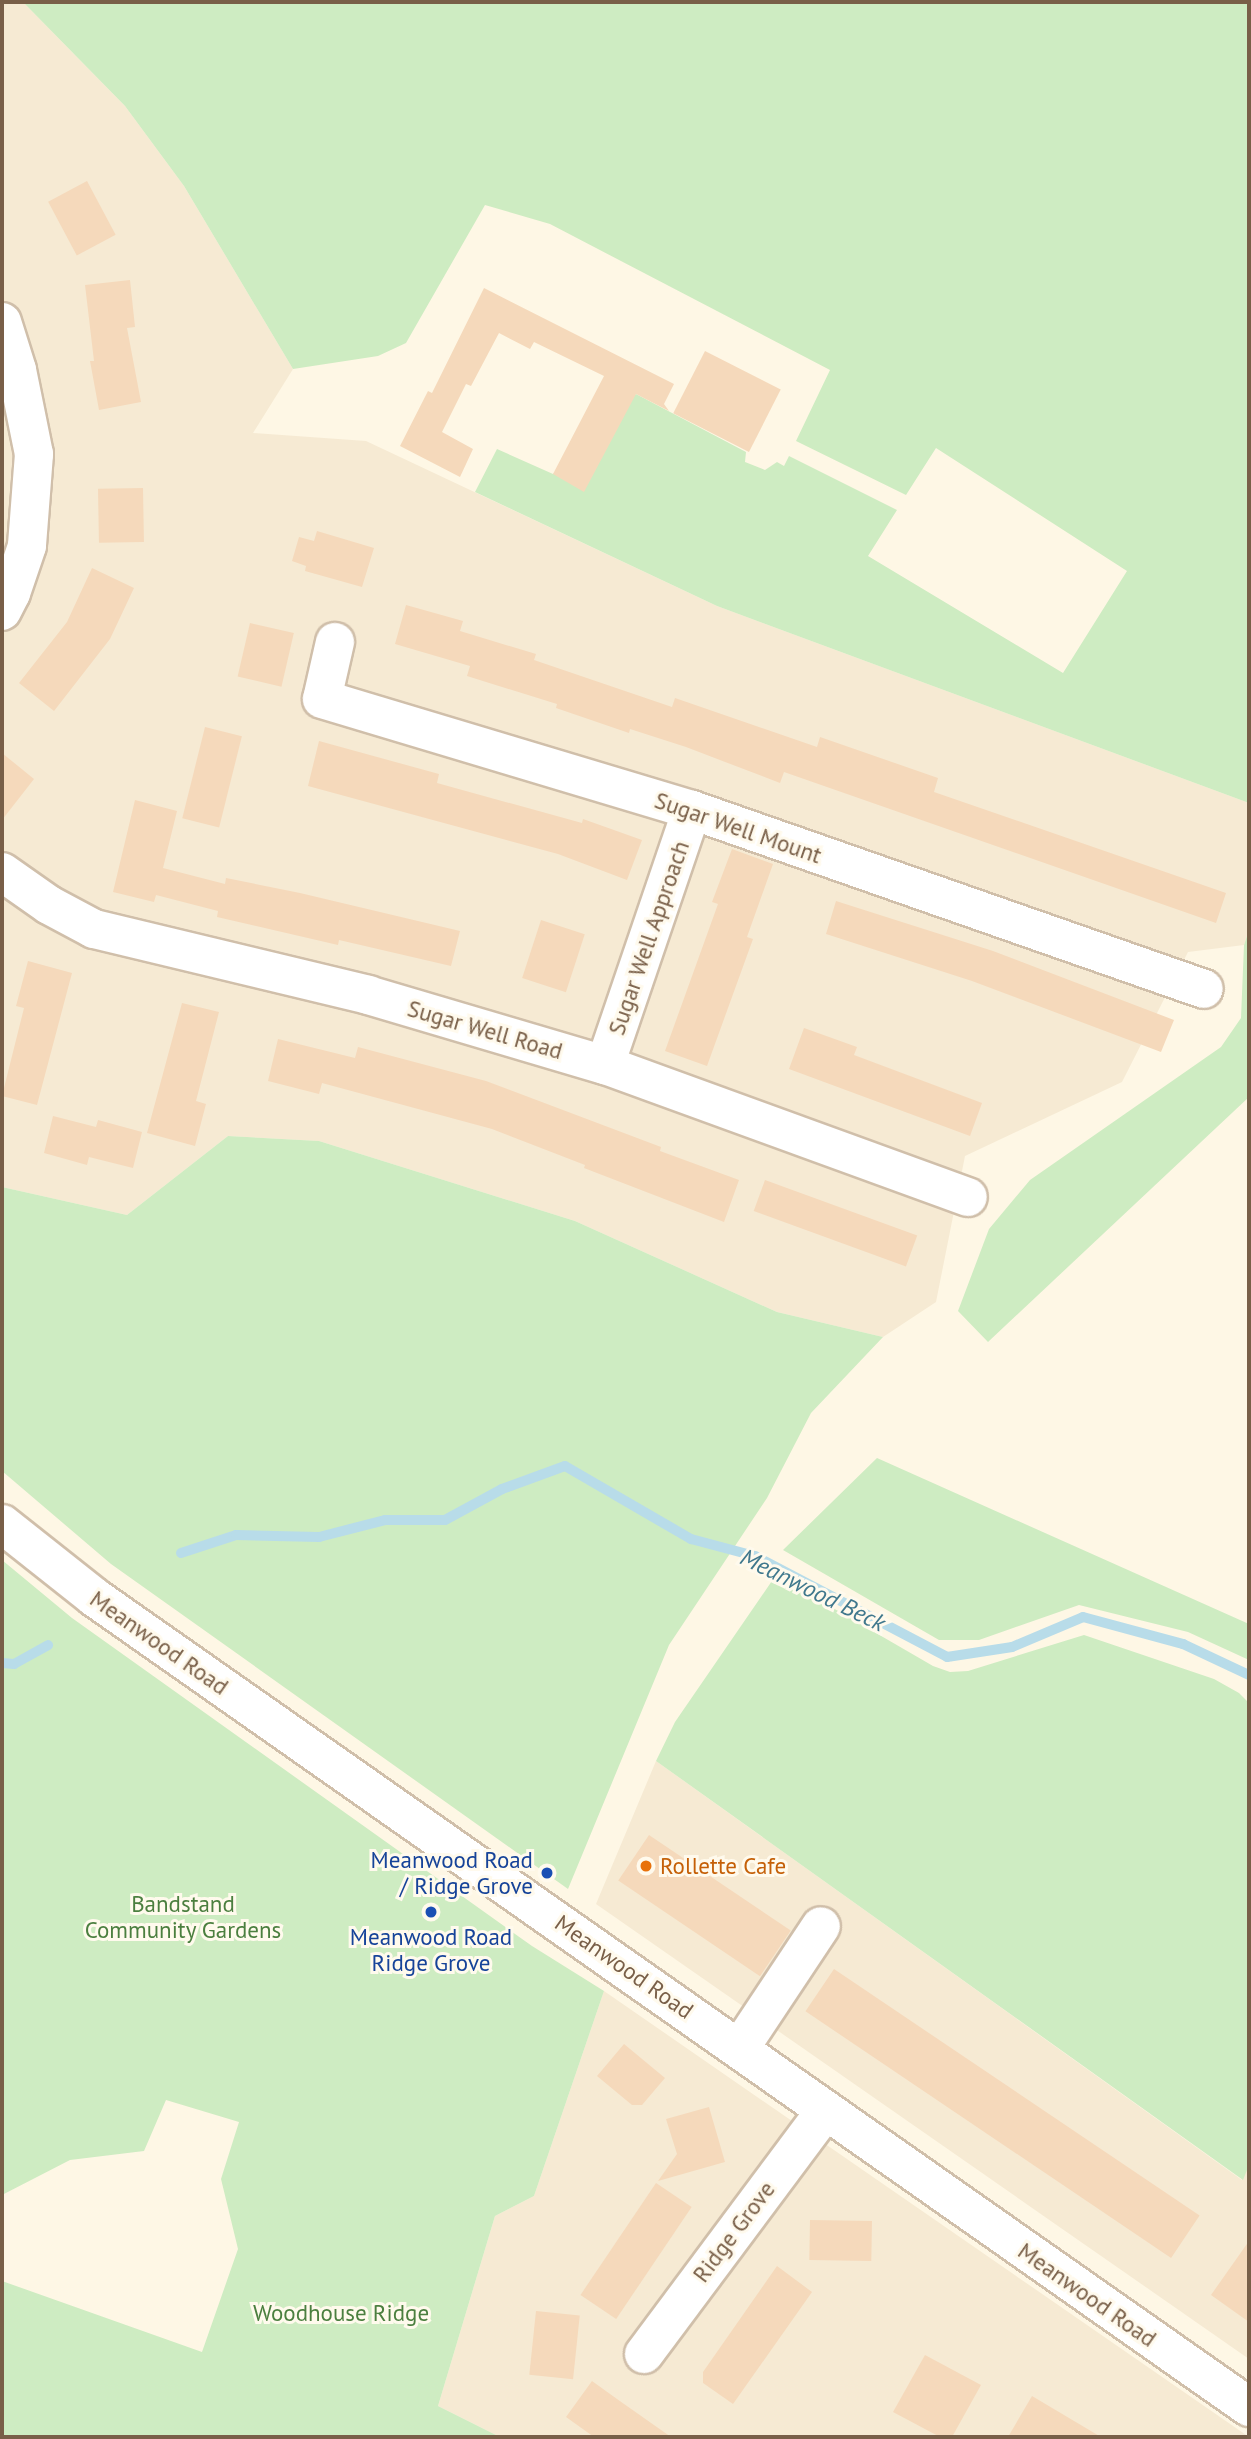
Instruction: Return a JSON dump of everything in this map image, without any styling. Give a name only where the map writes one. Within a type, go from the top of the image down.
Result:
[{"type":"street","points":[[2,322],[17,370],[34,454],[27,546],[5,598]]},
{"type":"street","name":"Sugar Well Mount","points":[[335,642],[322,699],[692,810],[1205,989]]},
{"type":"street","name":"Sugar Well Approach","points":[[606,1065],[692,810]]},
{"type":"street","name":"Sugar Well Road","points":[[2,872],[49,905],[94,929],[368,995],[606,1065],[968,1197]]},
{"type":"street","name":"Meanwood Road","points":[[2,1524],[93,1597],[1249,2407]]},
{"type":"street","points":[[740,2048],[821,1926]]},
{"type":"street","name":"Ridge Grove","points":[[644,2354],[825,2111]]},
{"type":"shaded area","points":[[2,2],[23,2],[125,106],[184,186],[293,369],[253,433],[366,441],[717,606],[1249,803],[1249,930],[1244,945],[1188,952],[1122,1082],[965,1156],[936,1302],[883,1337],[777,1312],[575,1221],[319,1141],[228,1136],[127,1215],[2,1187]]},
{"type":"shaded area","points":[[656,1761],[1242,2180],[1249,2165],[1249,2359],[596,1904]]},
{"type":"shaded area","points":[[604,1991],[1249,2437],[500,2437],[438,2406],[495,2216],[534,2196]]},
{"type":"green space","points":[[23,2],[1249,2],[1249,803],[717,606],[475,492],[497,449],[553,474],[636,394],[746,452],[745,462],[765,470],[777,462],[784,466],[789,456],[897,510],[868,556],[1063,673],[1127,571],[936,448],[906,495],[796,441],[830,370],[550,224],[485,205],[406,343],[378,356],[293,369],[184,186],[125,106]]},
{"type":"green space","points":[[1249,930],[1249,1097],[988,1342],[958,1311],[989,1229],[1030,1180],[1221,1047],[1241,1018],[1244,945]]},
{"type":"green space","points":[[228,1136],[319,1141],[575,1221],[777,1312],[883,1337],[811,1413],[767,1498],[669,1645],[568,1889],[111,1564],[2,1471],[2,1187],[127,1215]]},
{"type":"green space","points":[[877,1458],[1249,1624],[1249,1660],[1188,1632],[1079,1605],[979,1640],[939,1640],[783,1550]]},
{"type":"green space","points":[[2,1560],[72,1618],[532,1946],[604,1991],[534,2196],[495,2216],[438,2406],[500,2437],[2,2437],[2,2281],[202,2352],[238,2249],[221,2179],[239,2122],[166,2100],[144,2151],[70,2160],[2,2195]]},
{"type":"green space","points":[[776,1575],[933,1666],[950,1672],[968,1671],[1084,1635],[1214,1679],[1239,1693],[1249,1703],[1249,2165],[1243,2180],[656,1761],[675,1722]]},
{"type":"building","points":[[87,181],[116,235],[77,256],[48,202]]},
{"type":"building","points":[[130,280],[135,327],[127,328],[141,402],[99,410],[90,361],[94,361],[85,285]]},
{"type":"building","points":[[484,288],[674,384],[664,404],[669,411],[636,394],[584,492],[553,474],[604,376],[534,342],[530,349],[499,333],[471,386],[466,384],[442,432],[473,449],[460,477],[400,446],[428,391],[432,393]]},
{"type":"building","points":[[705,351],[781,390],[749,452],[673,413]]},
{"type":"building","points":[[143,488],[144,542],[99,543],[98,489]]},
{"type":"building","points":[[317,531],[374,548],[362,587],[305,571],[306,566],[292,561],[299,537],[314,541]]},
{"type":"building","points":[[92,568],[134,588],[110,639],[54,711],[19,683],[67,622]]},
{"type":"building","points":[[406,605],[463,621],[460,631],[536,654],[534,660],[672,707],[675,698],[817,747],[820,737],[938,778],[934,792],[1226,893],[1216,923],[784,772],[780,783],[686,747],[630,729],[629,733],[556,708],[557,704],[467,676],[470,666],[395,644]]},
{"type":"building","points":[[250,623],[294,633],[281,687],[238,677]]},
{"type":"building","points":[[205,727],[242,736],[219,827],[182,818]]},
{"type":"building","points":[[319,741],[439,774],[437,783],[582,823],[583,819],[642,840],[627,880],[558,854],[308,786]]},
{"type":"building","points":[[2,753],[34,779],[2,820]]},
{"type":"building","points":[[135,800],[177,811],[163,868],[225,884],[226,878],[300,893],[460,931],[451,966],[339,940],[338,945],[217,917],[218,911],[156,895],[154,902],[113,892]]},
{"type":"building","points":[[732,849],[773,864],[747,937],[753,939],[707,1066],[665,1051],[718,904],[712,902]]},
{"type":"building","points":[[836,901],[993,951],[1174,1020],[1161,1052],[972,981],[826,934]]},
{"type":"building","points":[[541,920],[585,934],[566,992],[522,978]]},
{"type":"building","points":[[28,961],[72,973],[37,1105],[2,1096],[24,1008],[16,1006]]},
{"type":"building","points":[[182,1003],[219,1012],[196,1101],[206,1104],[195,1146],[147,1133]]},
{"type":"building","points":[[804,1028],[857,1047],[854,1055],[982,1103],[970,1136],[789,1069]]},
{"type":"building","points":[[278,1039],[355,1058],[358,1047],[486,1081],[661,1147],[660,1151],[739,1180],[724,1222],[492,1129],[322,1083],[319,1094],[268,1081]]},
{"type":"building","points":[[53,1116],[96,1127],[98,1120],[142,1132],[133,1168],[89,1157],[87,1165],[44,1153]]},
{"type":"building","points":[[765,1180],[917,1235],[906,1266],[754,1211]]},
{"type":"building","points":[[649,1835],[791,1931],[760,1976],[618,1881]]},
{"type":"building","points":[[834,1969],[1200,2216],[1171,2258],[805,2011]]},
{"type":"building","points":[[624,2044],[665,2078],[642,2105],[632,2105],[597,2076]]},
{"type":"building","points":[[709,2107],[725,2162],[658,2181],[677,2154],[666,2119]]},
{"type":"building","points":[[656,2183],[692,2207],[616,2319],[581,2295]]},
{"type":"building","points":[[810,2220],[872,2221],[871,2261],[809,2260]]},
{"type":"building","points":[[1249,2241],[1249,2322],[1211,2295]]},
{"type":"building","points":[[777,2266],[812,2292],[733,2404],[703,2383],[703,2372]]},
{"type":"building","points":[[536,2311],[580,2316],[573,2379],[529,2375]]},
{"type":"building","points":[[925,2355],[981,2385],[952,2437],[940,2437],[893,2412]]},
{"type":"building","points":[[592,2381],[671,2437],[594,2437],[566,2417]]},
{"type":"building","points":[[1032,2396],[1101,2437],[1008,2437]]},
{"type":"waterway","name":"Meanwood Beck","points":[[181,1553],[236,1535],[319,1537],[385,1520],[445,1520],[502,1489],[565,1466],[691,1539],[755,1556],[947,1657],[1012,1647],[1083,1617],[1183,1644],[1249,1675]]},
{"type":"waterway","name":"Meanwood Beck","points":[[2,1663],[14,1664],[48,1645]]},
{"type":"place","name":"Rollette Cafe","points":[[646,1866]]},
{"type":"place","name":"Meanwood Road / Ridge Grove","points":[[547,1873]]},
{"type":"place","name":"Meanwood Road Ridge Grove","points":[[431,1912]]},
{"type":"park label","name":"Bandstand Community Gardens","points":[[183,1917]]},
{"type":"park label","name":"Woodhouse Ridge","points":[[341,2313]]}]
